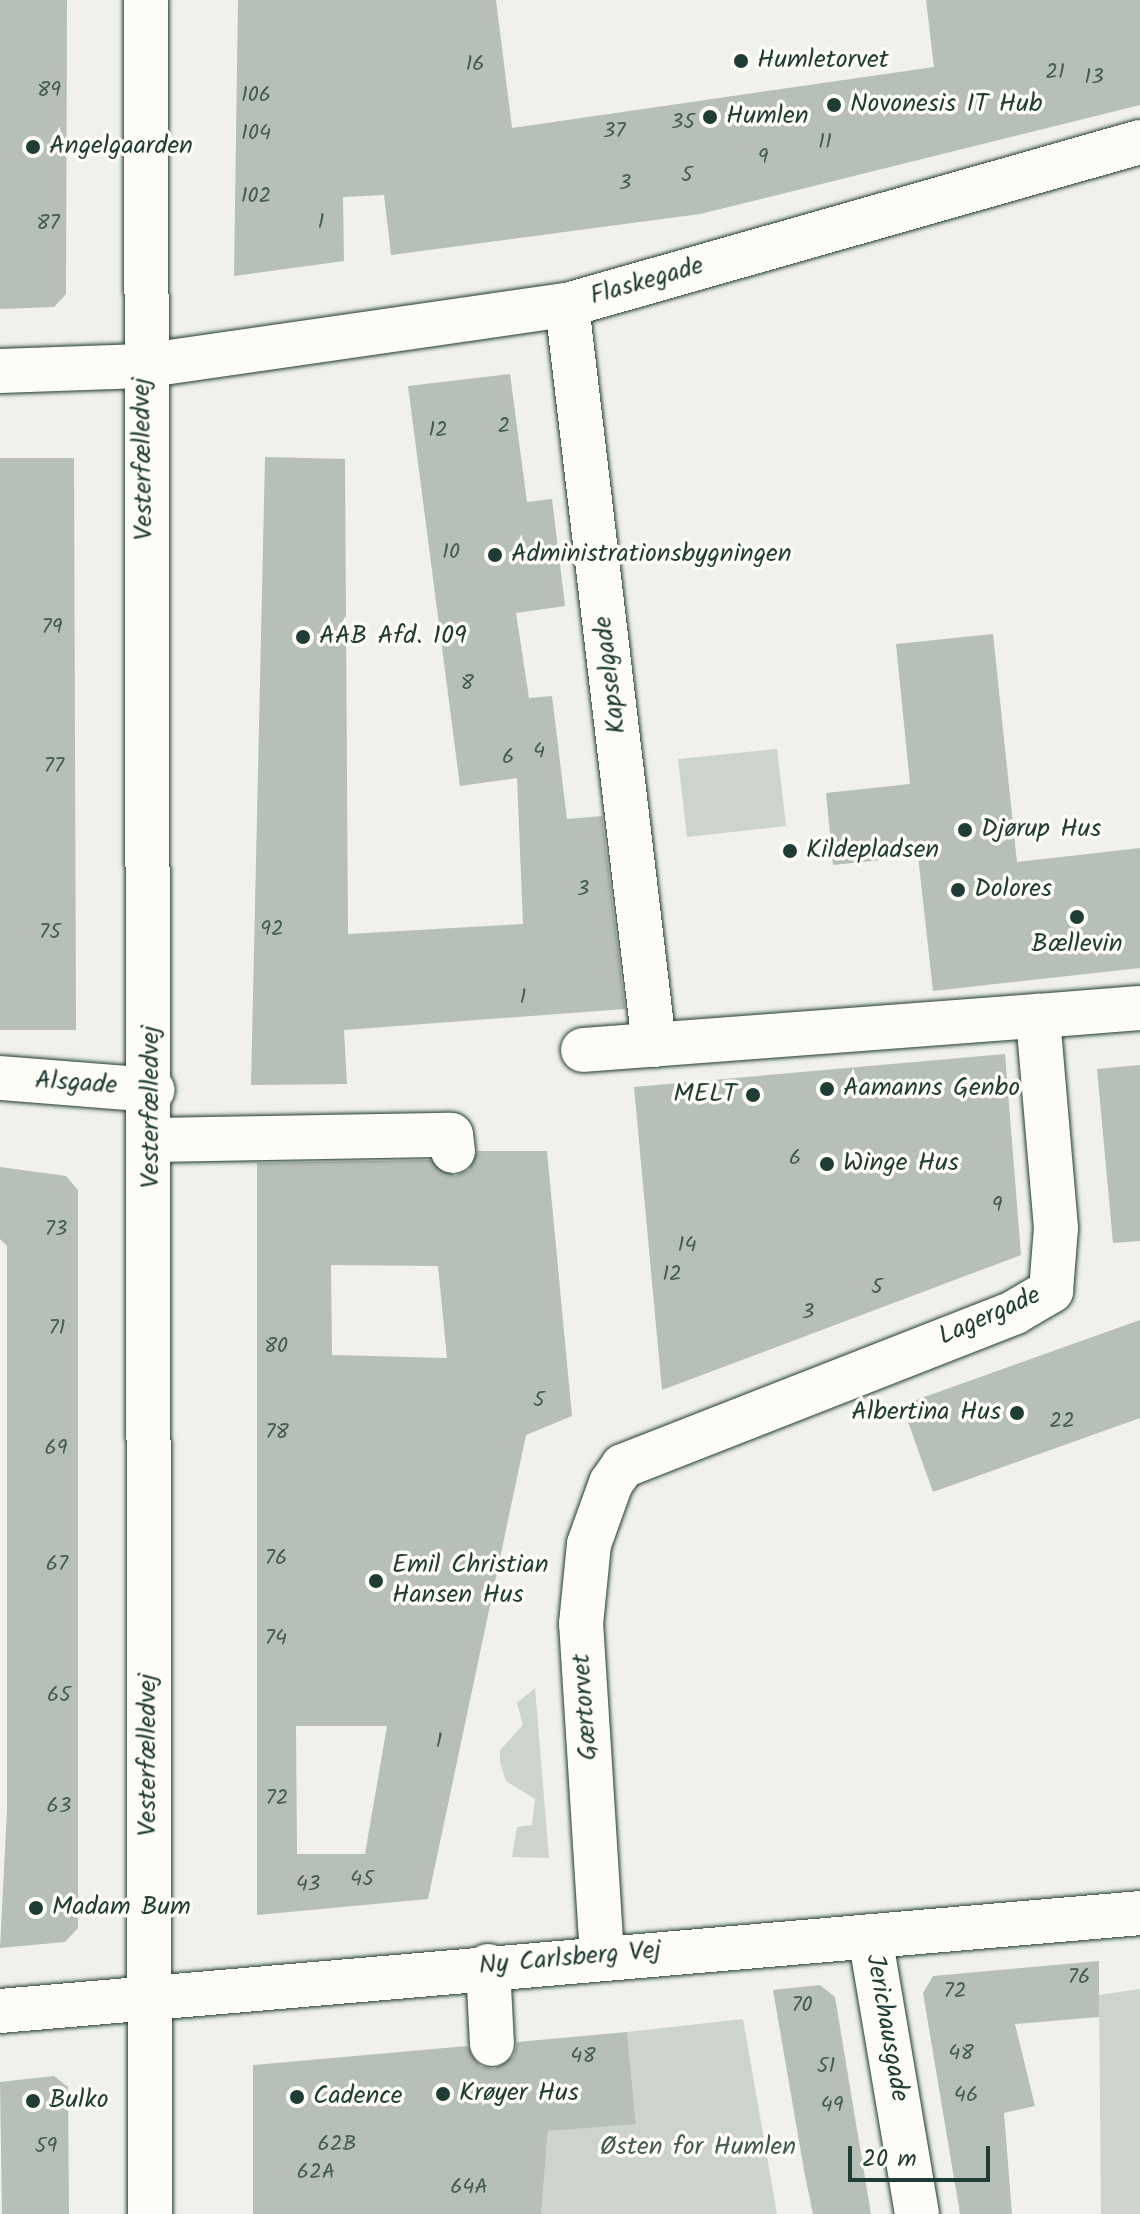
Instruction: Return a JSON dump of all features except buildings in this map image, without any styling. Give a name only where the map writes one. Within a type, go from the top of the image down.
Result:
[{"type":"street","name":"Vesterfælledvej","points":[[146,0],[142,366],[153,1090],[150,2214]]},
{"type":"street","name":"Flaskegade","points":[[0,371],[142,366],[567,305],[1140,142]]},
{"type":"street","name":"Kapselgade","points":[[567,305],[654,1045]]},
{"type":"street","points":[[583,1050],[1140,1008]]},
{"type":"street","name":"Lagergade","points":[[623,1466],[1015,1312],[1051,1291],[1056,1228],[1038,1016]]},
{"type":"street","name":"Alsgade","points":[[0,1078],[153,1090]]},
{"type":"street","points":[[153,1140],[451,1135],[453,1151]]},
{"type":"street","name":"Gærtorvet","points":[[602,1956],[581,1624],[598,1508],[623,1466]]},
{"type":"street","name":"Ny Carlsberg Vej","points":[[0,2011],[602,1956],[1140,1913]]},
{"type":"street","name":"Jerichausgade","points":[[870,1936],[917,2214]]},
{"type":"street","points":[[488,1966],[492,2044]]},
{"type":"green space","points":[[777,749],[786,826],[687,837],[678,759]]},
{"type":"green space","points":[[535,1688],[549,1858],[512,1857],[517,1827],[532,1825],[535,1799],[506,1781],[500,1762],[500,1750],[523,1725],[517,1703]]},
{"type":"green space","points":[[1140,1989],[1140,2214],[1101,2214],[1099,1995]]},
{"type":"green space","name":"Østen for Humlen","points":[[743,2019],[777,2214],[541,2214],[548,2131],[636,2123],[627,2032]]},
{"type":"place","name":"Humletorvet","points":[[741,61]]},
{"type":"place","name":"Novonesis IT Hub","points":[[834,105]]},
{"type":"place","name":"Humlen","points":[[710,117]]},
{"type":"place","name":"Angelgaarden","points":[[33,147]]},
{"type":"place","name":"Administrationsbygningen","points":[[495,555]]},
{"type":"place","name":"AAB Afd. 109","points":[[303,637]]},
{"type":"place","name":"Djørup Hus","points":[[965,830]]},
{"type":"place","name":"Kildepladsen","points":[[790,851]]},
{"type":"place","name":"Dolores","points":[[958,890]]},
{"type":"place","name":"Bællevin","points":[[1077,917]]},
{"type":"place","name":"Aamanns Genbo","points":[[827,1089]]},
{"type":"place","name":"MELT","points":[[753,1095]]},
{"type":"place","name":"Winge Hus","points":[[827,1164]]},
{"type":"place","name":"Albertina Hus","points":[[1017,1413]]},
{"type":"place","name":"Emil Christian Hansen Hus","points":[[376,1581]]},
{"type":"place","name":"Madam Bum","points":[[36,1908]]},
{"type":"place","name":"Krøyer Hus","points":[[443,2094]]},
{"type":"place","name":"Cadence","points":[[297,2097]]},
{"type":"place","name":"Bulko","points":[[33,2101]]}]
